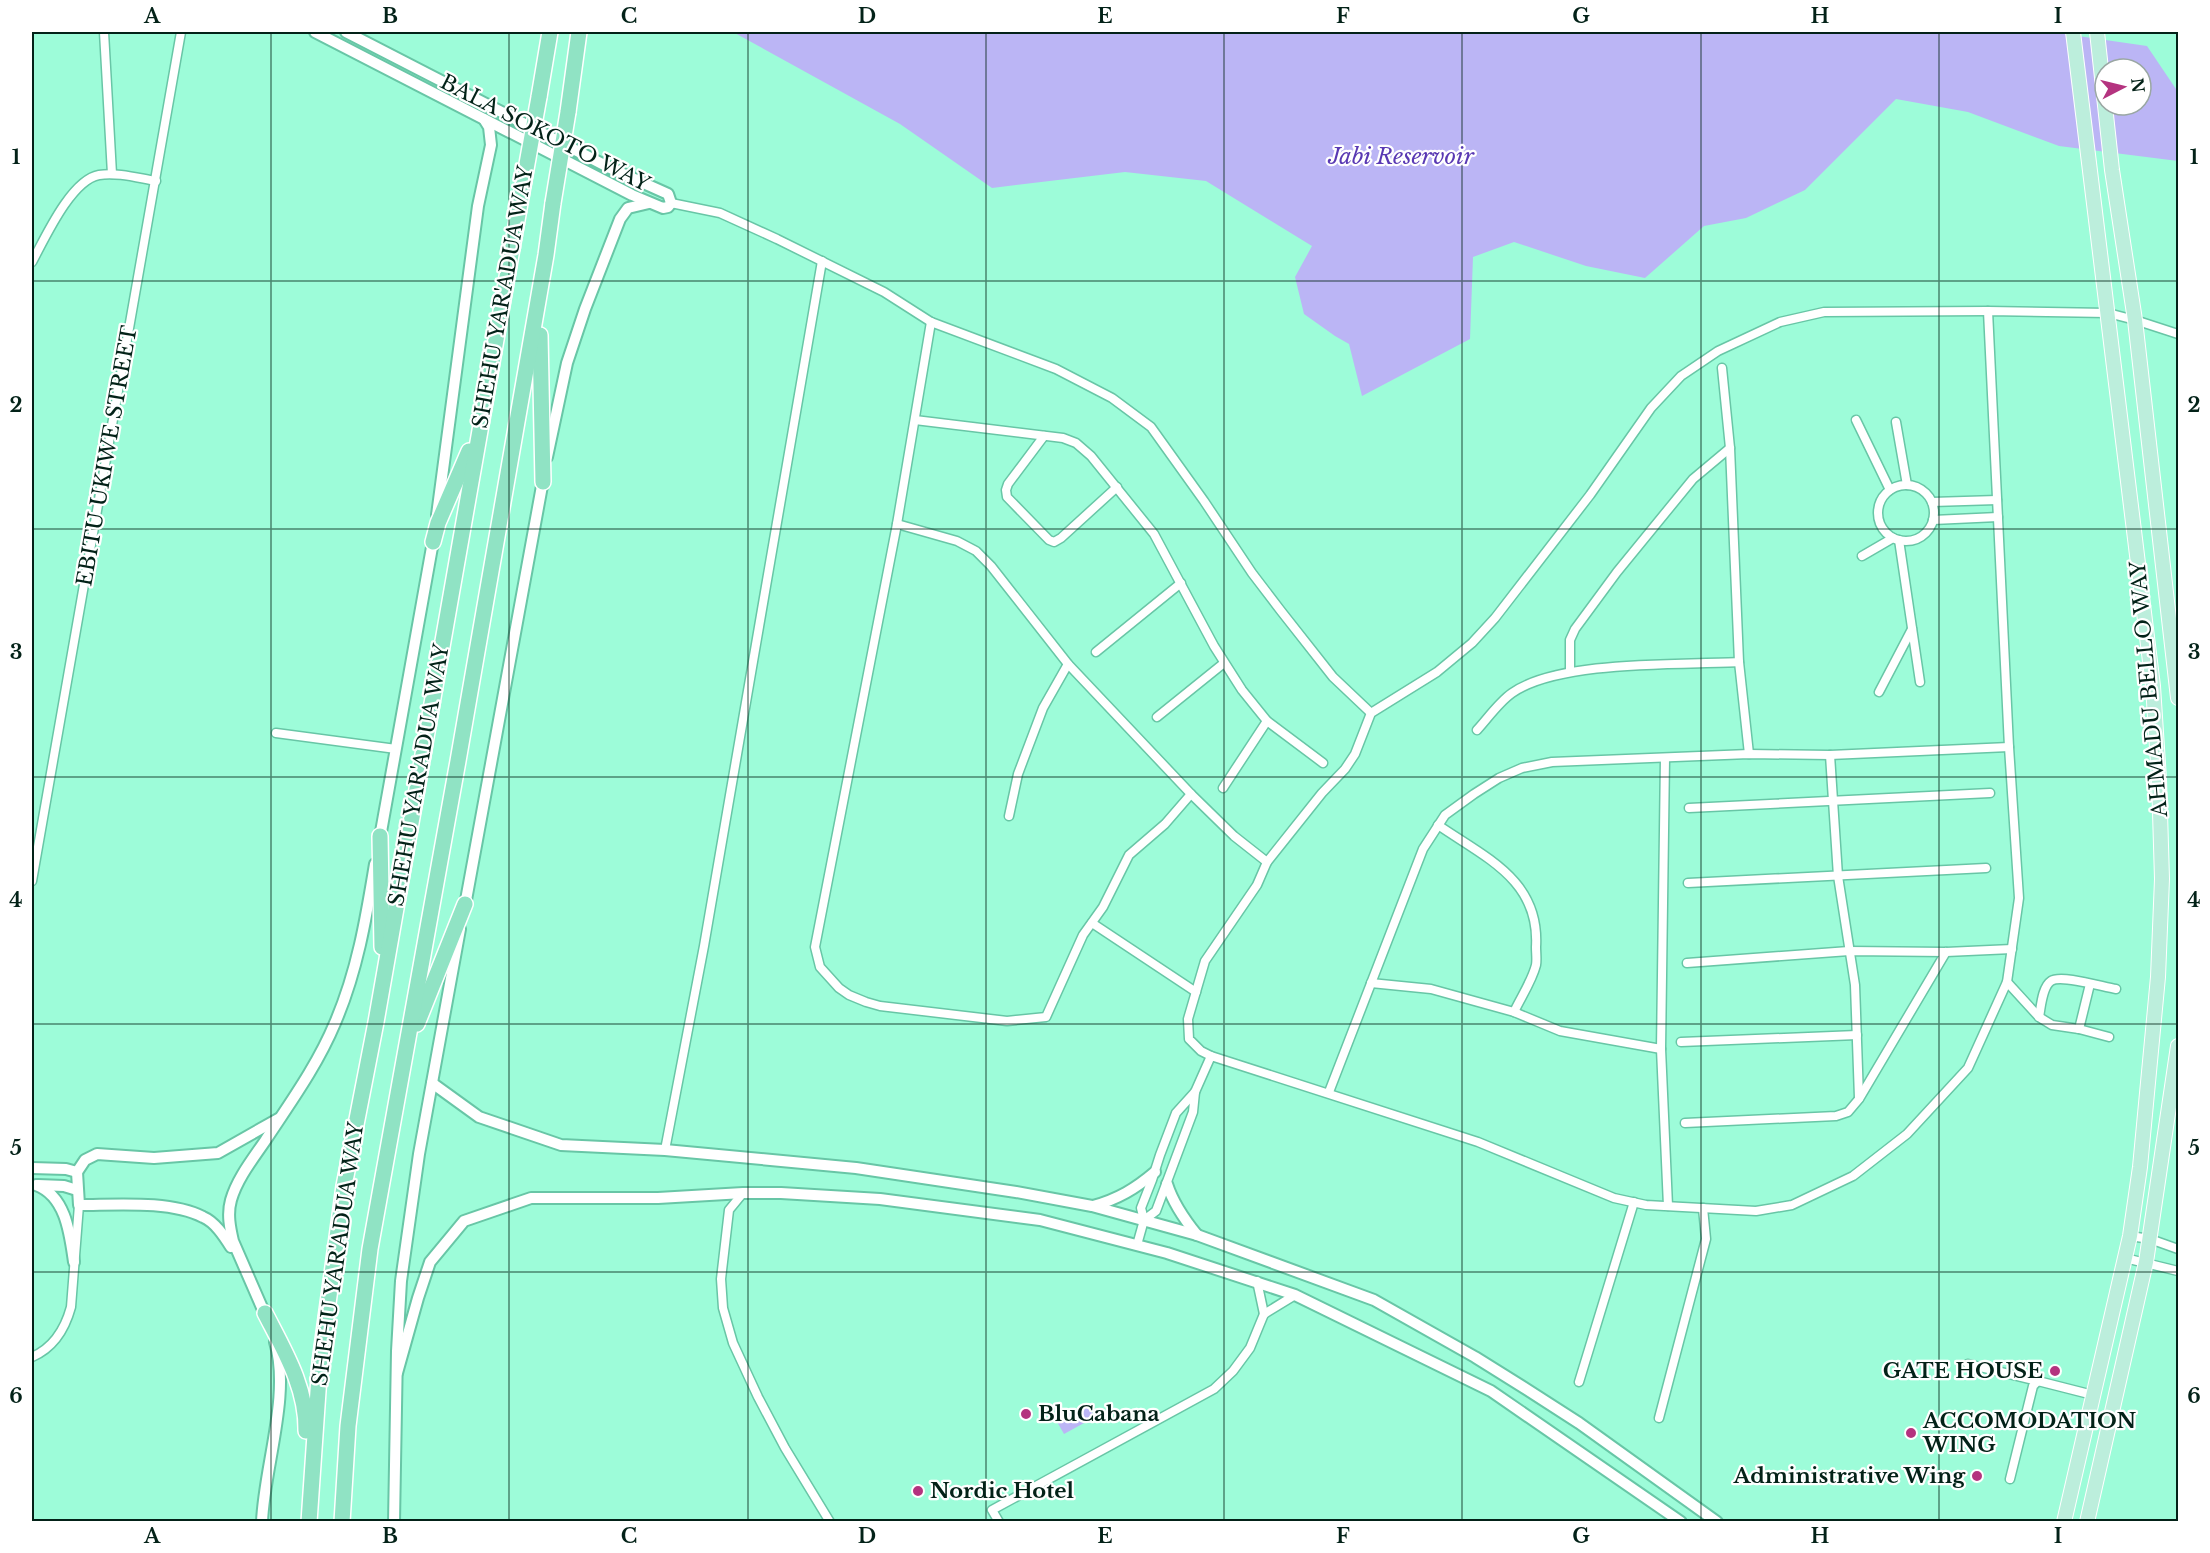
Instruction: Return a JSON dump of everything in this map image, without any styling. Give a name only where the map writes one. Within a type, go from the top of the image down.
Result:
[{"type":"highway","name":"SHEHU YAR'ADUA WAY","points":[[309,1517],[320,1362],[344,1186],[376,1022],[550,32]]},
{"type":"highway","name":"SHEHU YAR'ADUA WAY","points":[[342,1521],[352,1395],[370,1250],[396,1094],[459,761],[546,255],[579,32]]},
{"type":"highway","points":[[543,482],[540,329],[546,255]]},
{"type":"highway","points":[[433,542],[440,516],[469,451],[492,357]]},
{"type":"highway","points":[[376,1022],[382,952],[380,836]]},
{"type":"highway","points":[[405,1055],[465,903]]},
{"type":"highway","points":[[265,1313],[292,1367],[304,1403],[309,1517]]},
{"type":"main road","name":"AHMADU BELLO WAY","points":[[2064,1521],[2130,1236],[2151,1063],[2158,977],[2162,879],[2153,686],[2073,32]]},
{"type":"main road","name":"AHMADU BELLO WAY","points":[[2097,32],[2112,170],[2135,320],[2178,698]]},
{"type":"main road","points":[[2087,1521],[2146,1262],[2178,1046]]},
{"type":"street","points":[[104,32],[111,174]]},
{"type":"street","name":"EBITU UKIWE STREET","points":[[32,881],[181,32]]},
{"type":"street","name":"BALA SOKOTO WAY","points":[[315,32],[649,203],[663,208],[668,207],[670,203],[668,194],[610,168],[346,32]]},
{"type":"street","points":[[242,1265],[230,1228],[230,1202],[241,1176],[323,1049],[345,1001],[356,969],[364,932],[433,542],[448,442],[478,206],[491,145],[489,127],[484,119]]},
{"type":"street","points":[[491,145],[501,129],[513,123],[525,124]]},
{"type":"street","points":[[394,1521],[400,1289],[419,1154],[567,363],[620,219],[625,191],[619,175],[610,168]]},
{"type":"street","points":[[32,262],[62,208],[84,182],[97,175],[111,174],[156,181]]},
{"type":"street","points":[[620,219],[628,208],[649,203]]},
{"type":"street","points":[[670,203],[720,213],[884,292],[931,322],[1056,369],[1112,398],[1151,427],[1281,611],[1333,677],[1371,713]]},
{"type":"street","points":[[665,1150],[704,946],[822,261]]},
{"type":"street","points":[[1989,312],[2009,747],[2019,898],[2007,982],[1968,1068],[1907,1134],[1853,1176],[1792,1205],[1756,1211],[1634,1202],[1614,1198],[1478,1142],[1329,1092],[1211,1056],[1201,1051],[1189,1039],[1188,1019],[1205,961],[1257,885],[1267,862],[1322,793],[1345,769],[1355,754],[1371,713],[1437,672],[1472,643],[1495,618],[1590,495],[1651,408],[1682,376],[1718,351],[1780,322],[1824,312],[1989,312],[2108,313],[2178,334]]},
{"type":"street","points":[[931,322],[897,524],[815,947],[820,967],[839,988],[849,995],[880,1006],[1007,1021],[1046,1017],[1083,935],[1103,907],[1129,855],[1165,824],[1191,794]]},
{"type":"street","points":[[1722,368],[1730,448],[1739,662],[1749,754]]},
{"type":"street","points":[[915,420],[1064,438],[1076,443],[1092,456],[1154,534],[1224,663],[1267,721],[1323,763]]},
{"type":"street","points":[[1856,420],[1890,490]]},
{"type":"street","points":[[1896,422],[1907,485]]},
{"type":"street","points":[[1044,436],[1008,484],[1006,490],[1007,497],[1049,540],[1054,542],[1061,538],[1117,487]]},
{"type":"street","points":[[1570,671],[1570,640],[1575,630],[1617,572],[1693,479],[1730,448]]},
{"type":"street","points":[[1862,556],[1896,539],[1917,539],[1927,531],[1933,520],[1932,502],[1919,488],[1907,485],[1890,490],[1879,505],[1878,518],[1884,530],[1896,539],[1920,682]]},
{"type":"street","points":[[1932,502],[1997,500]]},
{"type":"street","points":[[1933,520],[1998,517]]},
{"type":"street","points":[[897,524],[957,541],[976,551],[991,566],[1068,664],[1191,794],[1234,836],[1267,862]]},
{"type":"street","points":[[1096,652],[1181,583]]},
{"type":"street","points":[[1879,692],[1912,629]]},
{"type":"street","points":[[1477,730],[1510,694],[1528,683],[1570,671],[1739,662]]},
{"type":"street","points":[[1157,717],[1224,663]]},
{"type":"street","points":[[1009,816],[1018,774],[1043,708],[1068,664]]},
{"type":"street","points":[[1223,788],[1267,721]]},
{"type":"street","points":[[276,733],[396,749]]},
{"type":"street","points":[[1329,1092],[1423,849],[1445,815],[1499,778],[1522,768],[1552,762],[1749,754],[1830,755],[2009,747]]},
{"type":"street","points":[[1830,755],[1838,876],[1855,984],[1858,1098]]},
{"type":"street","points":[[1665,758],[1661,1049],[1668,1206]]},
{"type":"street","points":[[1689,808],[1990,793]]},
{"type":"street","points":[[1438,825],[1507,873],[1522,890],[1533,911],[1537,932],[1536,965],[1514,1012]]},
{"type":"street","points":[[1688,883],[1986,868]]},
{"type":"street","points":[[1092,923],[1196,992]]},
{"type":"street","points":[[1687,963],[1849,951],[1946,952],[2012,949]]},
{"type":"street","points":[[1685,1123],[1836,1116],[1848,1112],[1946,952]]},
{"type":"street","points":[[2039,1017],[2045,988],[2051,981],[2061,979],[2116,989]]},
{"type":"street","points":[[1371,982],[1431,989],[1514,1012],[1560,1031],[1661,1049]]},
{"type":"street","points":[[2007,982],[2039,1017],[2052,1026],[2079,1029],[2109,1037]]},
{"type":"street","points":[[2079,1029],[2090,984]]},
{"type":"street","points":[[1681,1042],[1857,1035]]},
{"type":"street","points":[[1137,1245],[1144,1220],[1141,1208],[1176,1113],[1195,1092],[1211,1056]]},
{"type":"street","points":[[432,1083],[478,1117],[561,1145],[665,1150],[856,1168],[1092,1206],[1197,1235],[1374,1300],[1475,1357],[1579,1423],[1717,1521]]},
{"type":"street","points":[[1144,1220],[1156,1211],[1167,1184],[1193,1112],[1195,1092]]},
{"type":"street","points":[[64,1186],[71,1171],[97,1154],[130,1157],[184,1157],[218,1153],[280,1117]]},
{"type":"street","points":[[32,1168],[71,1171]]},
{"type":"street","points":[[32,1357],[51,1345],[66,1324],[71,1308],[79,1205],[71,1171]]},
{"type":"street","points":[[1092,1206],[1114,1200],[1135,1189],[1155,1172]]},
{"type":"street","points":[[1167,1184],[1180,1212],[1197,1235]]},
{"type":"street","points":[[34,1185],[64,1186],[77,1190]]},
{"type":"street","points":[[34,1185],[44,1188],[61,1209],[67,1223],[74,1262]]},
{"type":"street","points":[[397,1373],[430,1262],[464,1221],[531,1198],[658,1198],[718,1193],[781,1193],[880,1199],[1040,1220],[1137,1245],[1257,1281],[1295,1295],[1491,1391],[1681,1521]]},
{"type":"street","points":[[718,1193],[729,1210]]},
{"type":"street","points":[[743,1193],[729,1210],[721,1279],[723,1308],[733,1343],[758,1397],[785,1448],[830,1521]]},
{"type":"street","points":[[1579,1382],[1634,1202]]},
{"type":"street","points":[[79,1205],[171,1208],[204,1217],[226,1240],[242,1265],[265,1313],[277,1348],[279,1389],[262,1521]]},
{"type":"street","points":[[1659,1418],[1706,1239],[1703,1208]]},
{"type":"street","points":[[2130,1236],[2150,1239],[2178,1249]]},
{"type":"street","points":[[2125,1258],[2178,1271]]},
{"type":"street","points":[[999,1521],[992,1510],[1214,1389],[1233,1371],[1250,1348],[1264,1314],[1257,1281]]},
{"type":"street","points":[[400,1289],[419,1293]]},
{"type":"street","points":[[1264,1314],[1295,1295]]},
{"type":"street","points":[[1968,1364],[2093,1395]]},
{"type":"street","points":[[2010,1479],[2033,1386],[2038,1382]]},
{"type":"water","name":"Jabi Reservoir","points":[[733,32],[2050,32],[2147,46],[2178,92],[2178,161],[2059,146],[1968,112],[1896,99],[1805,190],[1746,218],[1704,226],[1645,278],[1586,266],[1514,242],[1473,257],[1470,339],[1362,396],[1349,344],[1304,314],[1295,277],[1312,246],[1206,181],[1125,172],[992,188],[900,124]]},
{"type":"water","points":[[1087,1403],[1095,1417],[1064,1434],[1056,1420]]},
{"type":"place","name":"GATE HOUSE","points":[[2055,1371]]},
{"type":"place","name":"BluCabana","points":[[1026,1414]]},
{"type":"place","name":"ACCOMODATION WING","points":[[1911,1433]]},
{"type":"place","name":"Administrative Wing","points":[[1977,1476]]},
{"type":"place","name":"Nordic Hotel","points":[[918,1491]]}]
